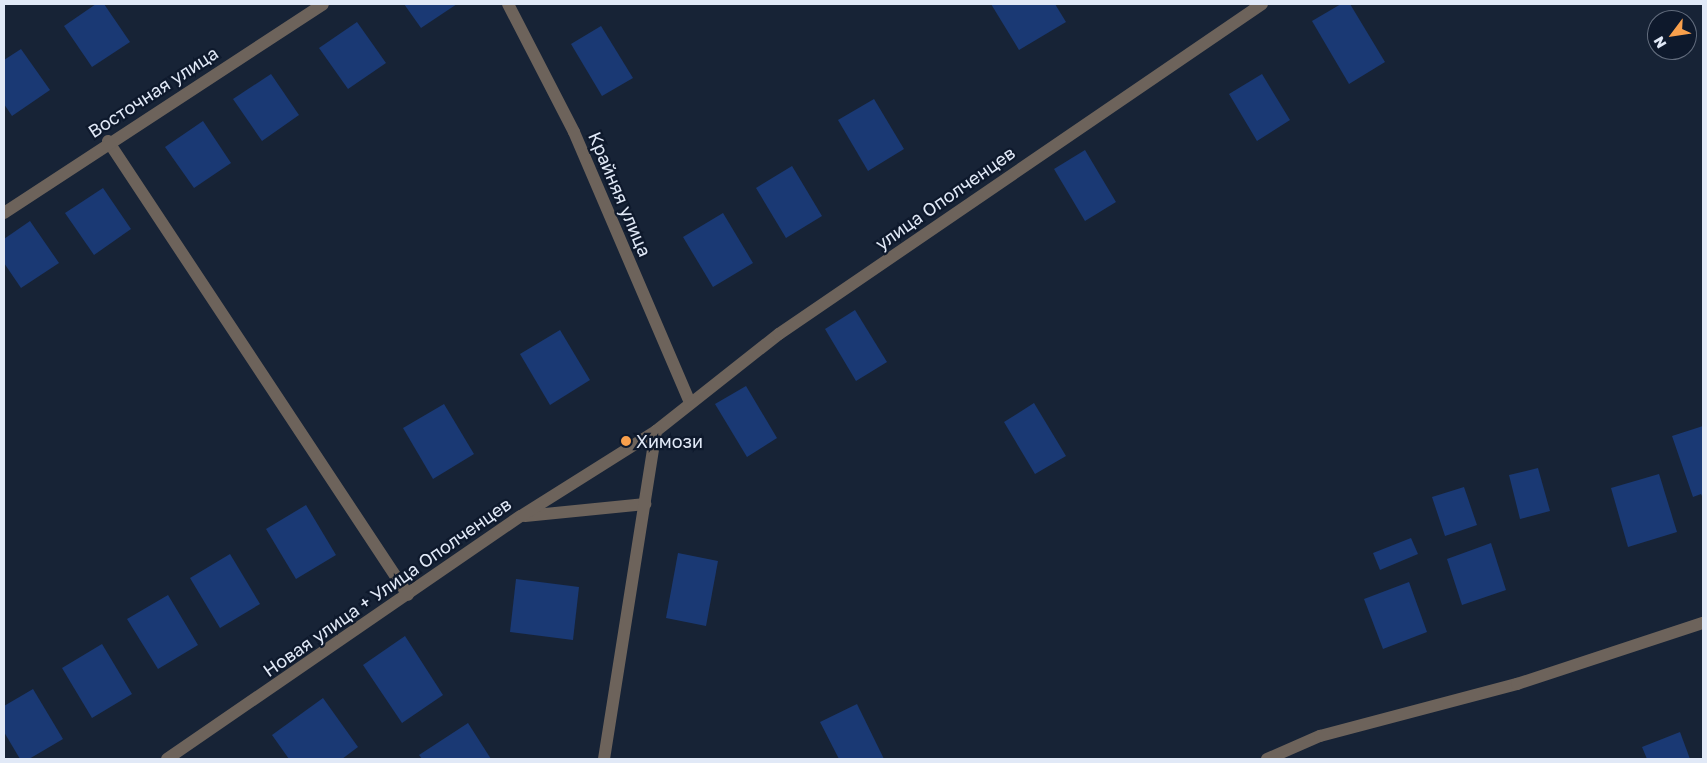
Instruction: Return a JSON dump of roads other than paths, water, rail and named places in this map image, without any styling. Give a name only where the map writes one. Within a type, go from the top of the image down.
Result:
[{"type":"street","name":"Восточная улица","points":[[4,213],[108,141],[323,4]]},
{"type":"street","name":"Крайняя улица","points":[[508,4],[574,132],[690,403]]},
{"type":"street","name":"улица Ополченцев","points":[[656,431],[804,317],[1262,4]]},
{"type":"street","points":[[108,141],[408,595]]},
{"type":"street","points":[[604,759],[656,431]]},
{"type":"street","name":"Новая улица + Улица Ополченцев","points":[[167,759],[408,595],[520,516],[656,431]]},
{"type":"street","points":[[520,516],[644,504]]},
{"type":"street","points":[[1267,759],[1320,736],[1517,684],[1703,623]]},
{"type":"place","name":"Химози","points":[[626,441]]}]
